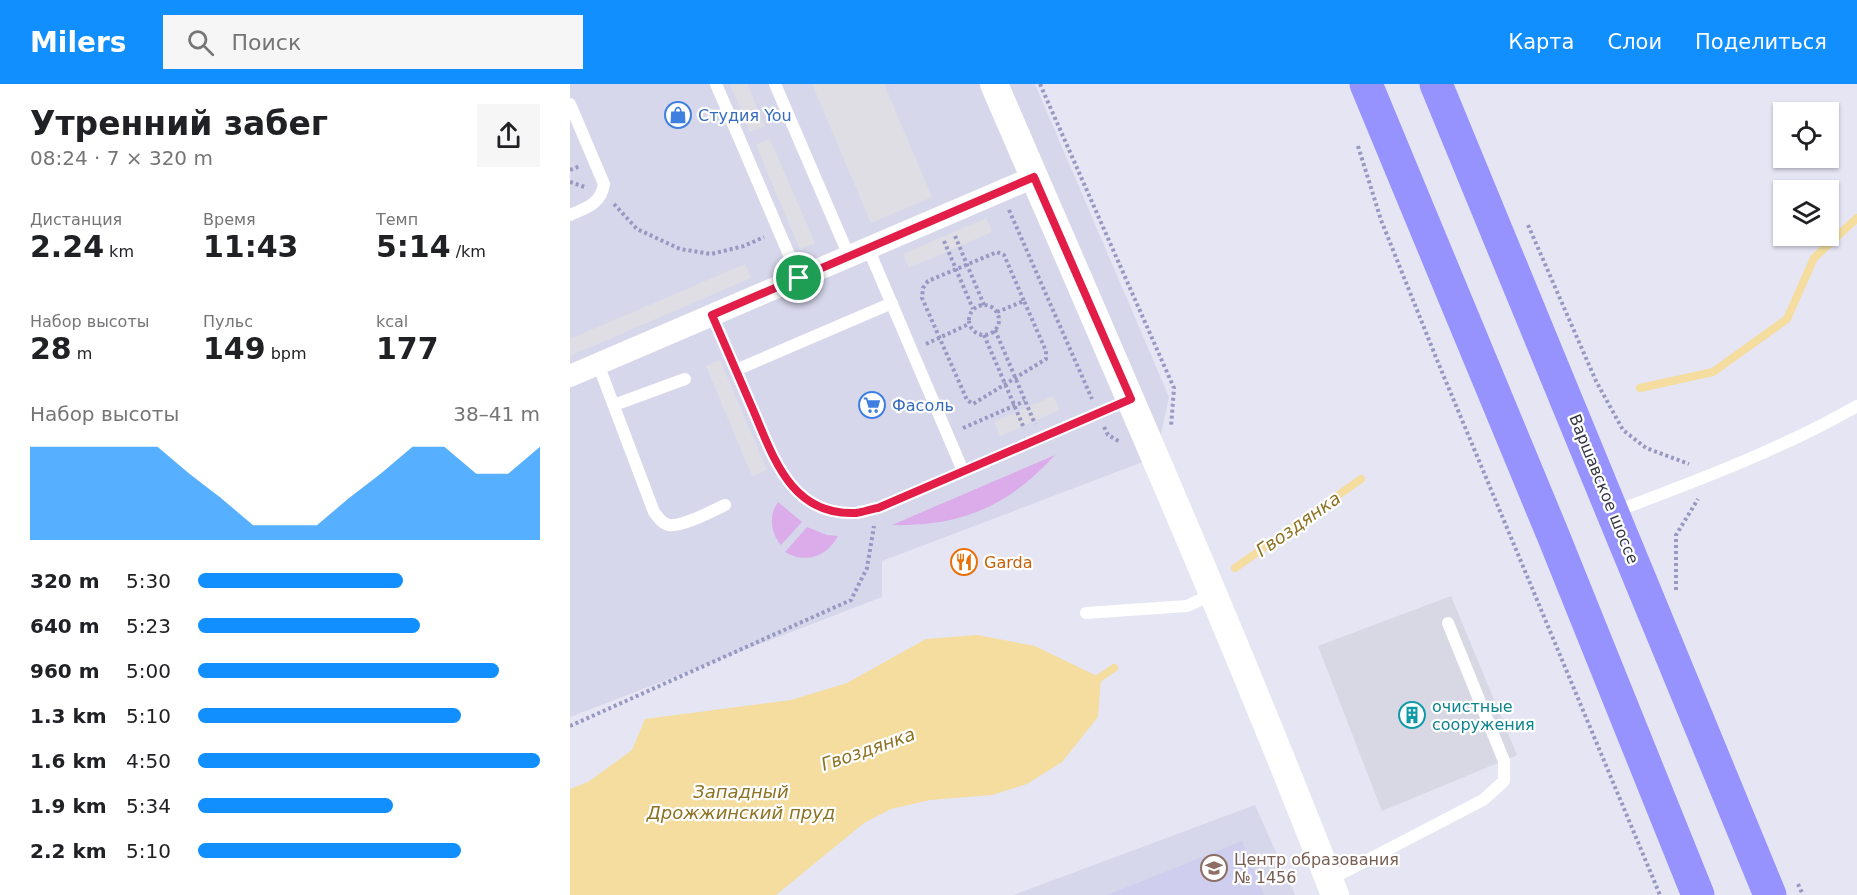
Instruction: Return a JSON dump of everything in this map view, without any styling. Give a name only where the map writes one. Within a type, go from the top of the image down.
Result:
[{"type":"main road","points":[[1366,84],[1553,535],[1698,895]]},
{"type":"main road","name":"Варшавское шоссе","points":[[1436,84],[1770,895]]},
{"type":"street","points":[[994,84],[1131,399],[1277,748],[1332,888]]},
{"type":"street","points":[[570,376],[1034,177]]},
{"type":"lane","points":[[716,84],[799,278]]},
{"type":"lane","points":[[776,84],[858,252],[892,303],[963,471]]},
{"type":"lane","points":[[570,104],[604,184],[598,201],[570,215]]},
{"type":"lane","points":[[736,370],[892,303]]},
{"type":"lane","points":[[712,315],[775,462],[790,485],[805,498],[826,509],[855,513],[878,508],[1131,399]]},
{"type":"lane","points":[[598,363],[654,512],[662,522],[670,525],[681,524],[725,505]]},
{"type":"lane","points":[[614,405],[685,379]]},
{"type":"lane","points":[[1614,512],[1714,474],[1835,419],[1857,406]]},
{"type":"lane","points":[[1086,613],[1187,606],[1212,594]]},
{"type":"lane","points":[[1332,888],[1483,800],[1504,781],[1504,760],[1448,623]]},
{"type":"path","points":[[1357,142],[1382,220],[1437,360],[1660,895]]},
{"type":"path","points":[[570,182],[603,192],[637,229],[680,249],[711,254],[744,246],[778,230]]},
{"type":"path","points":[[940,217],[967,264],[984,304]]},
{"type":"path","points":[[940,217],[956,269],[973,309]]},
{"type":"path","points":[[993,252],[1004,255],[1047,355],[1043,362],[977,403],[970,403],[922,298],[923,288],[928,281],[967,264],[993,252]]},
{"type":"path","points":[[998,312],[1024,301]]},
{"type":"path","points":[[984,304],[998,312],[999,324],[995,330],[984,335],[975,332],[969,324],[969,316],[973,309],[984,304]]},
{"type":"path","points":[[912,350],[969,324]]},
{"type":"path","points":[[995,330],[1025,401],[1036,440]]},
{"type":"path","points":[[984,335],[1014,406],[1036,440]]},
{"type":"path","points":[[948,434],[1025,401]]},
{"type":"path","points":[[570,726],[851,600],[867,568],[878,508]]},
{"type":"shaded area","points":[[570,84],[1035,84],[1169,397],[1156,457],[882,561],[882,597],[570,717]]},
{"type":"shaded area","points":[[730,84],[747,84],[765,126],[750,132]]},
{"type":"shaded area","points":[[812,84],[884,84],[932,197],[871,223]]},
{"type":"shaded area","points":[[770,139],[815,243],[800,250],[756,145]]},
{"type":"shaded area","points":[[986,218],[992,232],[909,268],[903,254]]},
{"type":"shaded area","points":[[745,264],[751,278],[570,356],[570,339]]},
{"type":"shaded area","points":[[720,360],[767,470],[752,476],[706,366]]},
{"type":"shaded area","points":[[1053,396],[1060,410],[1000,436],[994,422]]},
{"type":"shaded area","points":[[1055,455],[1020,488],[982,510],[940,522],[892,525]]},
{"type":"shaded area","points":[[778,502],[802,522],[781,545],[772,524],[773,513]]},
{"type":"shaded area","points":[[807,527],[827,535],[838,536],[828,549],[815,556],[800,558],[785,552]]},
{"type":"shaded area","points":[[1451,596],[1517,755],[1382,811],[1318,646]]},
{"type":"shaded area","points":[[1255,805],[1295,895],[1013,895]]},
{"type":"shaded area","name":"Центр образования № 1456","points":[[1242,841],[1264,895],[1107,895]]},
{"type":"water","name":"Западный Дрожжинский пруд","points":[[977,635],[1035,646],[1101,678],[1098,717],[1062,762],[1027,784],[992,795],[930,800],[891,809],[864,823],[776,895],[570,895],[570,789],[588,782],[632,750],[645,719],[791,700],[847,683],[926,639]]},
{"type":"waterway","name":"Гвоздянка","points":[[1640,388],[1713,372],[1787,319],[1814,258],[1857,218]]},
{"type":"waterway","name":"Гвоздянка","points":[[1235,568],[1361,479]]},
{"type":"waterway","name":"Гвоздянка","points":[[1093,682],[1114,668]]},
{"type":"place","name":"Студия You","points":[[678,115]]},
{"type":"place","name":"Фасоль","points":[[872,405]]},
{"type":"place","name":"Garda","points":[[964,562]]},
{"type":"place","name":"очистные сооружения","points":[[1412,715]]},
{"type":"place","name":"Центр образования № 1456","points":[[1214,868]]},
{"type":"route","points":[[1034,177],[1131,399],[878,508],[855,513],[826,509],[805,498],[790,485],[775,462],[712,315],[799,278],[1034,177]]}]
